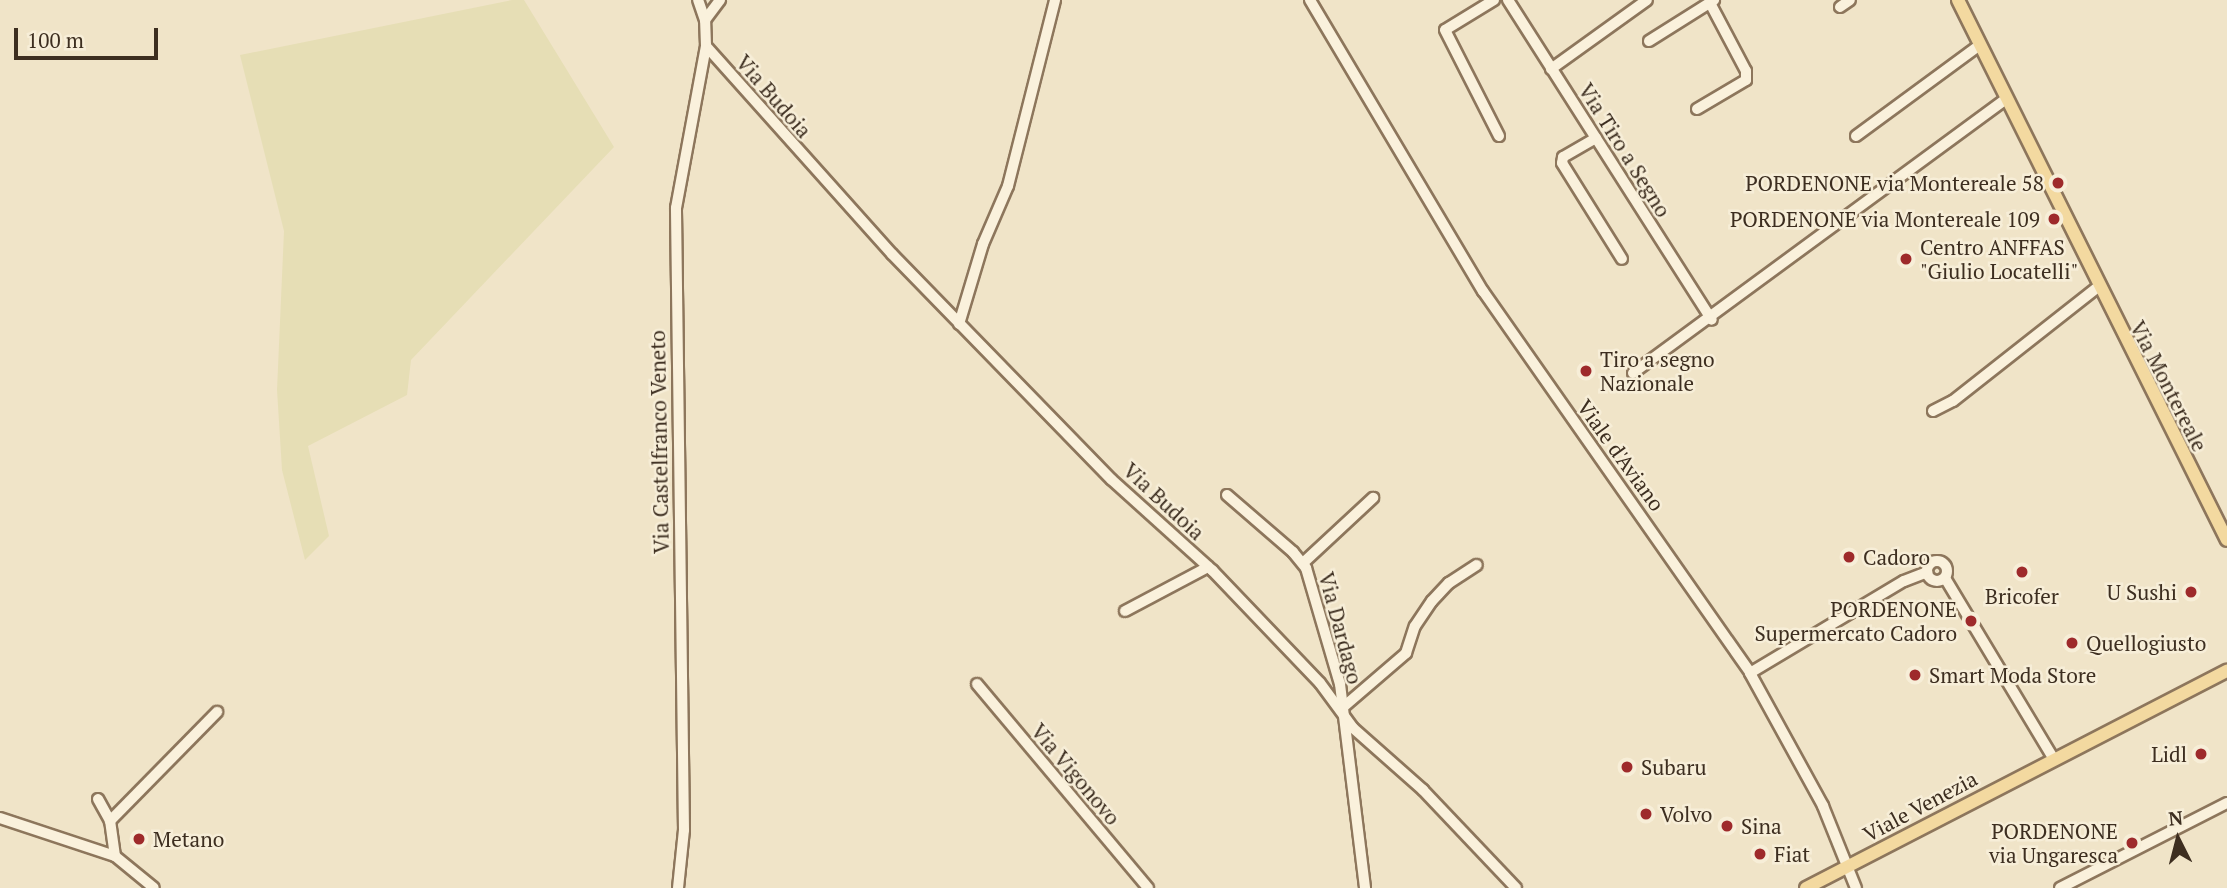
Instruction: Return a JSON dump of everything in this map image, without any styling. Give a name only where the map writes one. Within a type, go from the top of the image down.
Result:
[{"type":"main road","name":"Via Montereale","points":[[1958,0],[2098,286],[2227,540]]},
{"type":"main road","name":"Viale Venezia","points":[[1806,888],[2053,758],[2227,671]]},
{"type":"street","name":"Via Castelfranco Veneto","points":[[678,888],[684,830],[676,208],[706,46],[705,20],[698,0]]},
{"type":"street","points":[[705,20],[720,0]]},
{"type":"street","points":[[959,324],[984,244],[1008,186],[1055,0]]},
{"type":"street","name":"Viale d'Aviano","points":[[1310,0],[1483,291],[1750,673],[1793,747],[1849,864],[1856,888]]},
{"type":"street","points":[[1471,0],[1477,10]]},
{"type":"street","points":[[1494,0],[1444,30],[1499,135]]},
{"type":"street","name":"Via Tiro a Segno","points":[[1508,0],[1712,320]]},
{"type":"street","points":[[1551,69],[1647,0]]},
{"type":"street","points":[[1840,8],[1850,0]]},
{"type":"street","points":[[1649,41],[1712,2],[1746,71],[1746,79],[1697,109]]},
{"type":"street","points":[[1856,136],[1980,45]]},
{"type":"street","name":"Via Budoia","points":[[706,46],[772,124],[959,324],[1112,480],[1208,567],[1340,709],[1362,737],[1423,790],[1516,888]]},
{"type":"street","points":[[1633,373],[1712,320],[2006,99]]},
{"type":"street","points":[[1596,138],[1563,157],[1562,163],[1622,259]]},
{"type":"street","points":[[1933,411],[1953,401],[2098,286]]},
{"type":"street","name":"Via Dardago","points":[[1227,495],[1303,563],[1340,684],[1340,709],[1365,888]]},
{"type":"street","points":[[1303,563],[1373,498]]},
{"type":"street","points":[[1750,673],[1904,581],[1927,572],[1931,563],[1939,561],[1947,567],[1945,578],[2053,758]]},
{"type":"street","points":[[1340,709],[1406,653],[1415,626],[1432,601],[1449,583],[1477,565]]},
{"type":"street","points":[[1125,611],[1208,567]]},
{"type":"street","points":[[1927,572],[1934,581],[1945,578]]},
{"type":"street","name":"Via Vigonovo","points":[[977,684],[1148,888]]},
{"type":"street","points":[[110,821],[217,712]]},
{"type":"street","points":[[98,799],[110,821],[115,856]]},
{"type":"street","points":[[2060,888],[2227,803]]},
{"type":"street","points":[[0,818],[115,856],[154,888]]},
{"type":"shaded area","points":[[512,0],[524,0],[614,147],[411,360],[407,395],[308,446],[329,536],[305,560],[282,470],[277,390],[284,231],[240,55]]},
{"type":"place","name":"PORDENONE via Montereale 58","points":[[2058,183]]},
{"type":"place","name":"PORDENONE via Montereale 109","points":[[2054,219]]},
{"type":"place","name":"Centro ANFFAS \"Giulio Locatelli\"","points":[[1906,259]]},
{"type":"place","name":"Tiro a segno Nazionale","points":[[1586,371]]},
{"type":"place","name":"Cadoro","points":[[1849,557]]},
{"type":"place","name":"Bricofer","points":[[2022,572]]},
{"type":"place","name":"U Sushi","points":[[2191,592]]},
{"type":"place","name":"PORDENONE Supermercato Cadoro","points":[[1971,621]]},
{"type":"place","name":"Quellogiusto","points":[[2072,643]]},
{"type":"place","name":"Smart Moda Store","points":[[1915,675]]},
{"type":"place","name":"Lidl","points":[[2201,754]]},
{"type":"place","name":"Subaru","points":[[1627,767]]},
{"type":"place","name":"Volvo","points":[[1646,814]]},
{"type":"place","name":"Sina","points":[[1727,826]]},
{"type":"place","name":"Metano","points":[[139,839]]},
{"type":"place","name":"PORDENONE via Ungaresca","points":[[2132,843]]},
{"type":"place","name":"Fiat","points":[[1760,854]]}]
